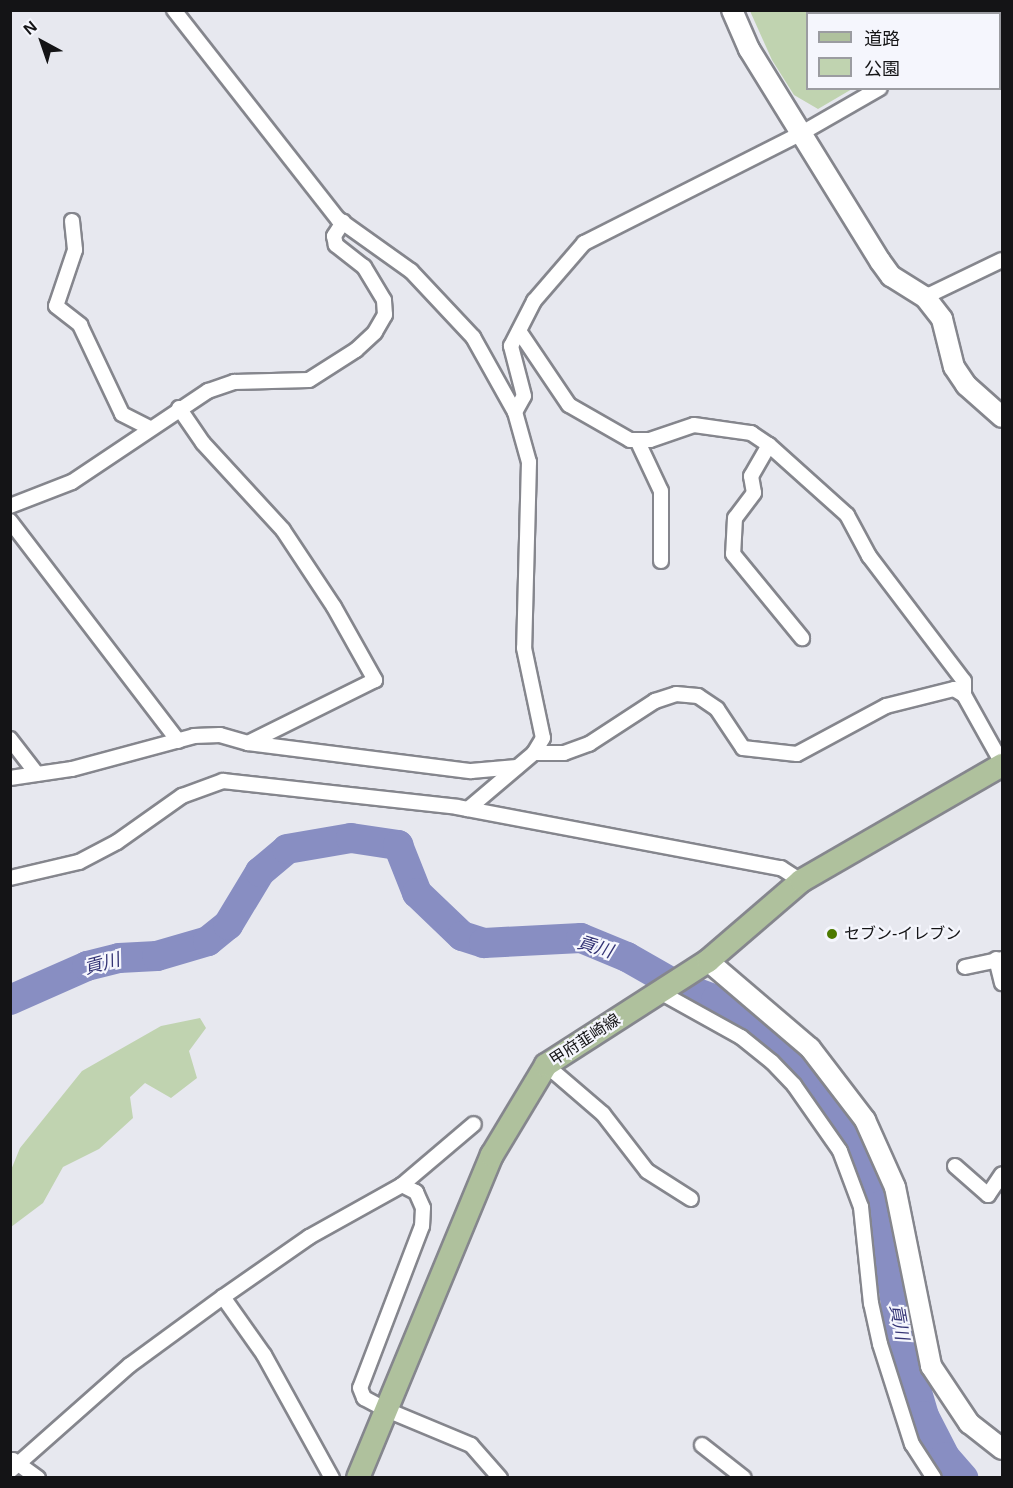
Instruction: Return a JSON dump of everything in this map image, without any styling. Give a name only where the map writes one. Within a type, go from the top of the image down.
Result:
[{"type":"main road","name":"甲府韮崎線","points":[[358,1478],[492,1155],[546,1065],[707,961],[801,881],[1001,770]]},
{"type":"street","points":[[174,10],[343,222],[411,271],[472,337],[515,412],[529,462],[524,648],[543,738],[534,753],[468,809]]},
{"type":"street","points":[[732,10],[749,49],[880,261],[891,276],[925,297],[942,320],[954,367],[966,385],[1002,417]]},
{"type":"street","points":[[515,412],[524,396],[511,346],[534,301],[584,243],[800,134],[877,90]]},
{"type":"street","points":[[72,221],[75,250],[56,306],[80,325],[122,414],[150,428]]},
{"type":"street","points":[[10,506],[72,482],[178,408],[234,382],[309,380],[321,375],[375,332],[386,315],[384,300],[364,267],[336,245],[334,236],[343,222]]},
{"type":"street","points":[[925,297],[1002,260]]},
{"type":"street","points":[[519,331],[569,405],[637,440],[650,440],[694,425],[751,433],[769,445],[848,515],[869,556],[964,681],[964,695],[1001,770]]},
{"type":"street","points":[[178,408],[203,443],[283,530],[334,608],[375,680],[248,743]]},
{"type":"street","points":[[637,440],[661,491],[662,561]]},
{"type":"street","points":[[769,445],[751,476],[754,493],[735,518],[733,554],[802,638]]},
{"type":"street","points":[[10,521],[178,741]]},
{"type":"street","points":[[534,753],[564,753],[590,744],[655,701],[676,694],[698,696],[717,709],[743,748],[797,754],[886,706],[954,689],[964,695]]},
{"type":"street","points":[[10,778],[37,774],[178,741],[220,735],[248,743],[471,771],[517,767]]},
{"type":"street","points":[[10,739],[37,774]]},
{"type":"street","points":[[10,878],[79,862],[117,842],[182,795],[223,781],[468,809],[781,868],[801,881]]},
{"type":"street","points":[[964,967],[999,959],[1002,983]]},
{"type":"street","points":[[707,961],[810,1048],[865,1120],[898,1197],[931,1366],[969,1423],[1002,1449]]},
{"type":"street","points":[[659,991],[741,1037],[772,1062],[794,1085],[840,1151],[861,1207],[871,1303],[880,1344],[912,1444],[934,1478]]},
{"type":"street","points":[[546,1065],[603,1114],[647,1171],[692,1199]]},
{"type":"street","points":[[38,1478],[14,1464],[130,1365],[309,1237],[402,1185],[474,1124]]},
{"type":"street","points":[[955,1166],[988,1195],[1002,1174]]},
{"type":"street","points":[[402,1185],[416,1192],[423,1208],[422,1226],[360,1388],[364,1398],[387,1410],[463,1440],[500,1478]]},
{"type":"street","points":[[223,1297],[264,1355],[332,1478]]},
{"type":"street","points":[[702,1445],[744,1478]]},
{"type":"green space","points":[[750,11],[1002,11],[1001,28],[1001,12],[806,12],[806,90],[850,90],[818,109],[794,95],[772,60]]},
{"type":"green space","points":[[200,1018],[206,1028],[189,1051],[197,1078],[171,1098],[145,1083],[130,1097],[133,1118],[99,1149],[63,1167],[43,1203],[11,1227],[11,1170],[20,1148],[82,1071],[161,1026]]},
{"type":"waterway","name":"貢川","points":[[10,1000],[87,966],[119,958],[157,956],[208,941],[228,925],[260,872],[287,849],[351,838],[398,845],[417,893],[462,936],[484,943],[581,938],[627,957],[676,985],[716,1000],[793,1054],[829,1095],[857,1144],[882,1205],[900,1334],[924,1416],[945,1457],[963,1478]]},
{"type":"place","name":"セブン-イレブン","points":[[832,934]]}]
